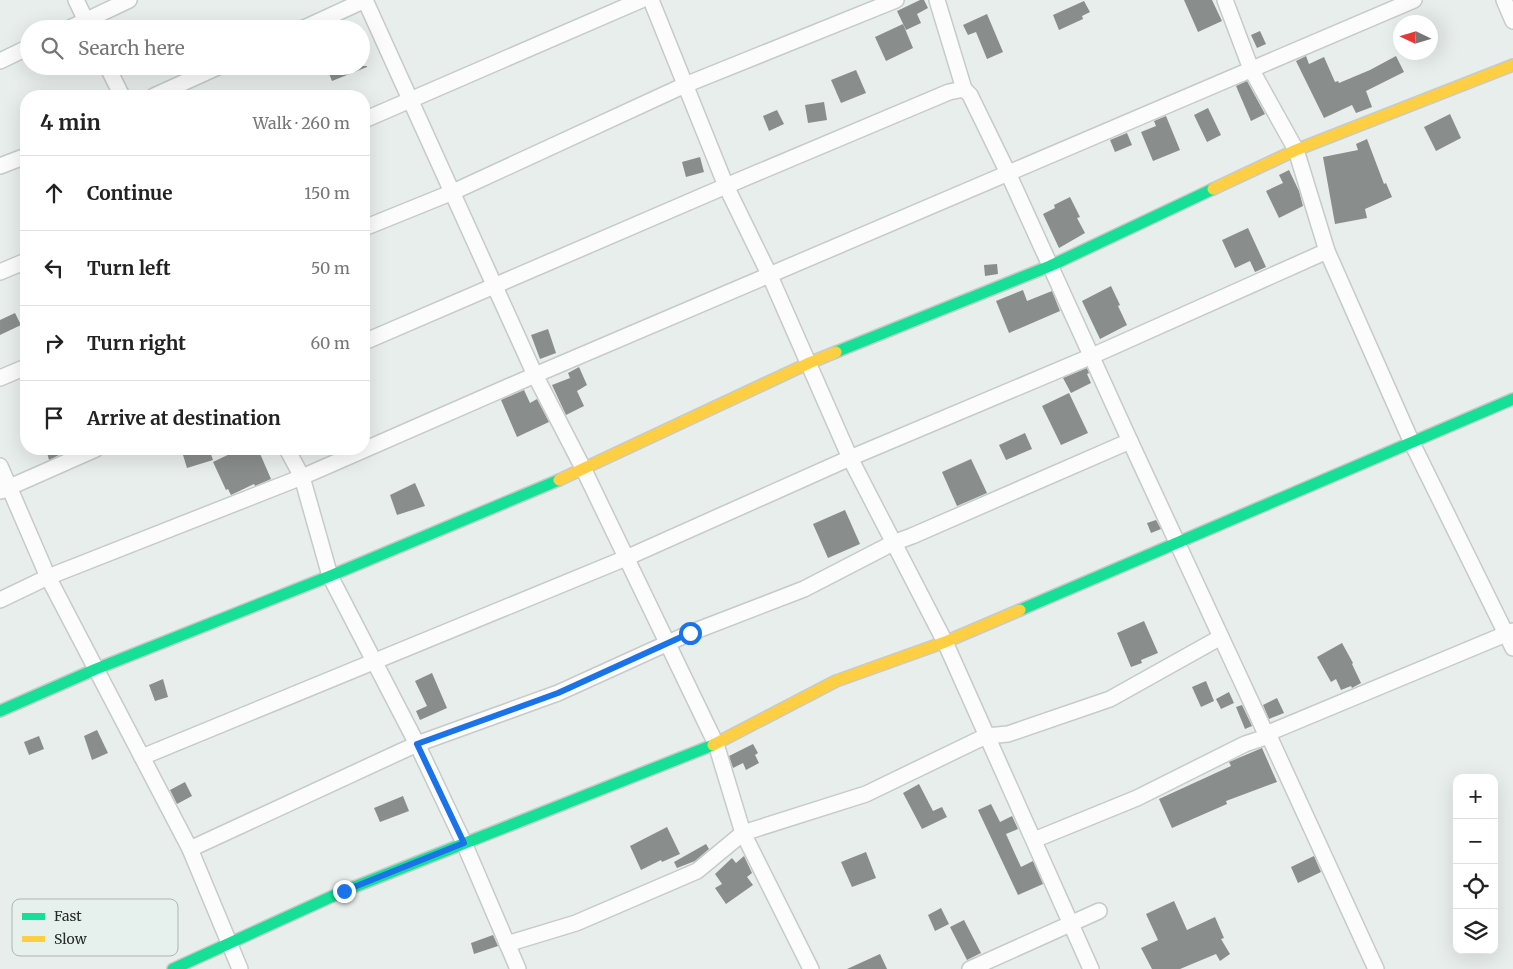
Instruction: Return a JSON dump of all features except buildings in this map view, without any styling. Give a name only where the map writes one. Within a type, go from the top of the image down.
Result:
[{"type":"street","points":[[76,0],[86,20]]},
{"type":"street","points":[[95,20],[129,0]]},
{"type":"street","points":[[322,20],[365,0],[535,375],[584,470],[716,744],[743,833],[811,969]]},
{"type":"street","points":[[370,117],[641,0]]},
{"type":"street","points":[[650,0],[726,186],[770,276],[850,458],[945,642],[1091,969]]},
{"type":"street","points":[[370,226],[453,192],[685,85],[896,0]]},
{"type":"street","points":[[937,0],[964,89],[970,95],[1008,173],[1130,442],[1376,969]]},
{"type":"street","points":[[1225,0],[1251,69],[1296,150],[1327,251],[1412,443],[1509,632],[1513,648]]},
{"type":"street","points":[[370,447],[1414,0]]},
{"type":"street","points":[[1504,0],[1513,21]]},
{"type":"street","points":[[0,61],[20,51]]},
{"type":"street","points":[[0,711],[96,669],[330,576],[584,470],[809,363],[1050,266],[1296,150],[1513,65]]},
{"type":"street","points":[[112,75],[119,90]]},
{"type":"street","points":[[167,90],[200,75]]},
{"type":"street","points":[[370,339],[726,186],[950,92],[964,89]]},
{"type":"street","points":[[0,166],[20,158]]},
{"type":"street","points":[[142,756],[626,558],[850,458],[1092,356],[1327,251]]},
{"type":"street","points":[[0,272],[20,264]]},
{"type":"street","points":[[0,378],[20,370]]},
{"type":"street","points":[[173,969],[344,891],[716,744],[836,681],[945,642],[1513,399]]},
{"type":"street","points":[[190,848],[417,744],[558,693],[690,633],[804,589],[893,543],[1130,442]]},
{"type":"street","points":[[4,489],[82,455]]},
{"type":"street","points":[[290,455],[302,477],[330,576],[417,744],[464,843],[518,969]]},
{"type":"street","points":[[0,600],[48,577],[302,477],[352,455]]},
{"type":"street","points":[[0,466],[4,489],[190,848],[228,944],[240,969]]},
{"type":"street","points":[[1034,840],[1136,798],[1237,748],[1509,632]]},
{"type":"street","points":[[507,944],[576,923],[697,871],[743,833],[866,794],[986,736],[1008,734],[1110,699],[1222,637]]},
{"type":"street","points":[[970,969],[1099,911]]},
{"type":"traffic: fast","points":[[836,352],[1050,266],[1213,189]]},
{"type":"traffic: fast","points":[[1020,610],[1513,399]]},
{"type":"traffic: fast","points":[[0,711],[96,669],[330,576],[559,480]]},
{"type":"traffic: fast","points":[[173,969],[344,891],[713,745]]},
{"type":"traffic: slow","points":[[1213,189],[1296,150],[1513,65]]},
{"type":"traffic: slow","points":[[559,480],[836,352]]},
{"type":"traffic: slow","points":[[713,745],[836,681],[945,642],[1020,610]]},
{"type":"route","points":[[344,891],[464,843],[417,744],[558,693],[690,633]]}]
